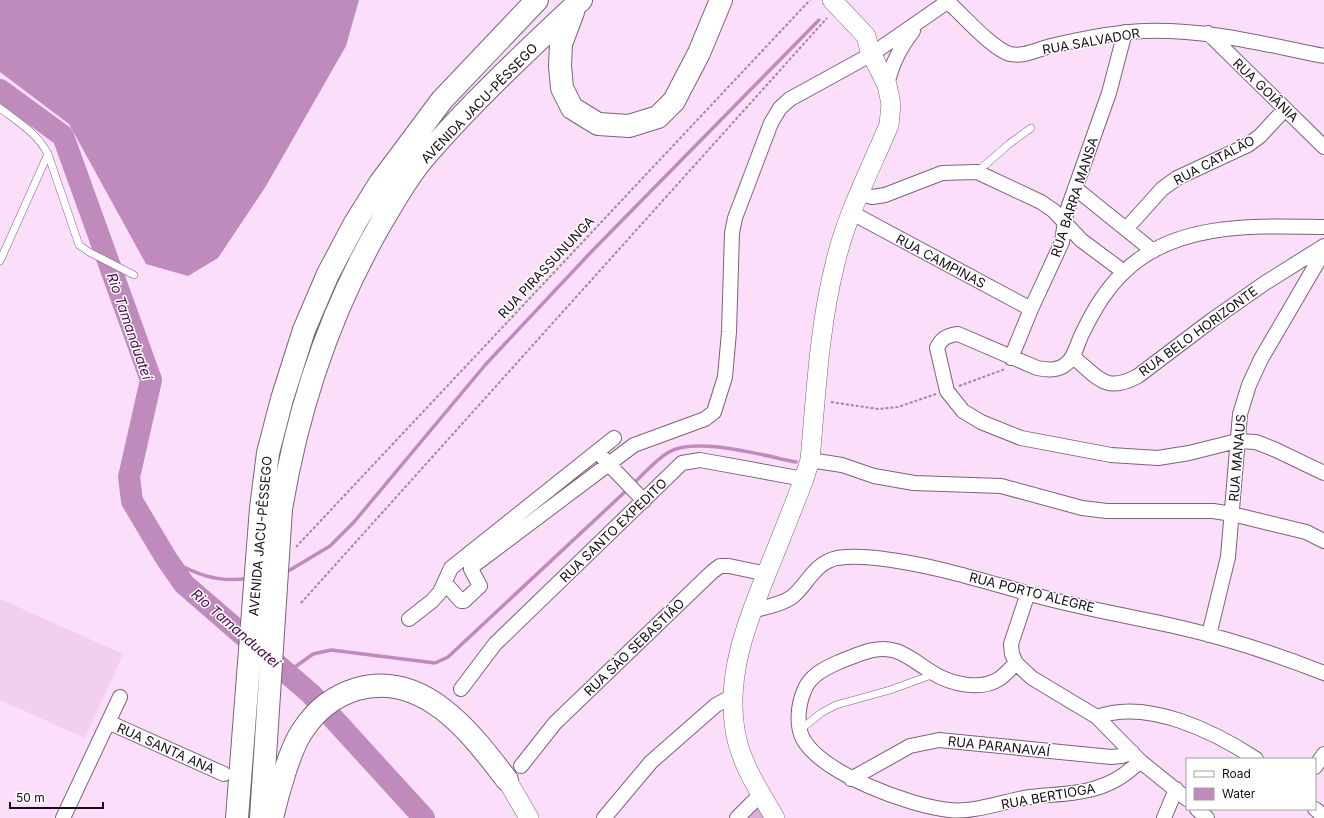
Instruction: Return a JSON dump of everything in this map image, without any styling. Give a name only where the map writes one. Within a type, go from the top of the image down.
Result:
[{"type":"highway","name":"AVENIDA JACU-PÊSSEGO","points":[[237,818],[260,516],[268,453],[282,399],[304,330],[328,274],[355,223],[380,183],[442,100],[537,0]]},
{"type":"highway","points":[[578,3],[561,44],[560,66],[562,88],[572,108],[598,124],[629,126],[658,117],[674,100],[699,53],[721,0]]},
{"type":"highway","name":"AVENIDA JACU-PÊSSEGO","points":[[261,818],[277,548],[288,470],[303,406],[325,340],[349,283],[374,234],[399,193],[428,153],[468,111],[578,3]]},
{"type":"highway","points":[[272,818],[294,750],[302,731],[314,715],[329,702],[347,692],[367,687],[387,686],[407,689],[426,697],[445,710],[474,740],[514,773]]},
{"type":"main road","points":[[775,818],[745,764],[739,746],[735,730],[733,696],[736,664],[746,626],[804,479],[810,460],[823,326],[835,262],[852,213],[889,125],[891,104],[887,85],[871,52],[866,36],[831,7],[817,0]]},
{"type":"main road","points":[[514,773],[529,818]]},
{"type":"street","points":[[445,583],[461,601],[464,601],[480,586],[471,572],[473,566],[634,445],[705,419],[714,412],[725,377],[729,332],[731,247],[735,218],[771,123],[780,108],[790,99],[871,52],[949,1]]},
{"type":"street","name":"RUA SALVADOR","points":[[949,1],[993,44],[1011,54],[1022,55],[1050,46],[1125,32],[1181,31],[1208,33],[1324,56]]},
{"type":"street","points":[[887,85],[894,60],[901,47],[922,19]]},
{"type":"street","name":"RUA BARRA MANSA","points":[[1016,360],[1031,309],[1062,242],[1066,214],[1109,93],[1125,32]]},
{"type":"street","name":"RUA GOIÂNIA","points":[[1208,33],[1324,147]]},
{"type":"street","name":"RUA CATALÃO","points":[[1126,229],[1162,189],[1177,178],[1248,145],[1260,136],[1285,109]]},
{"type":"street","points":[[860,194],[872,196],[885,195],[942,173],[977,172],[1041,202],[1065,223],[1081,240],[1124,272]]},
{"type":"street","points":[[1075,188],[1153,251]]},
{"type":"street","name":"RUA CAMPINAS","points":[[852,213],[1031,309]]},
{"type":"street","points":[[1324,227],[1243,228],[1212,231],[1186,236],[1153,251],[1124,272],[1094,312],[1082,333],[1072,357],[1067,364],[1058,369],[1049,370],[1016,360],[958,334],[950,335],[944,338],[938,348],[947,391],[963,411],[999,431],[1021,438],[1111,456],[1158,458],[1189,453],[1237,441],[1256,442],[1324,473]]},
{"type":"street","name":"RUA BELO HORIZONTE","points":[[1072,357],[1104,382],[1116,385],[1126,383],[1138,376],[1212,320],[1265,283],[1324,246]]},
{"type":"street","name":"RUA MANAUS","points":[[1209,636],[1228,557],[1240,414],[1248,385],[1261,359],[1324,251]]},
{"type":"street","points":[[409,619],[432,601],[445,583],[451,568],[614,438]]},
{"type":"street","points":[[597,453],[635,491]]},
{"type":"street","name":"RUA SANTO EXPEDITO","points":[[461,689],[495,644],[635,491],[682,464],[692,460],[700,460],[804,479]]},
{"type":"street","points":[[810,460],[842,465],[874,476],[914,483],[1001,486],[1082,508],[1107,511],[1213,511],[1232,514],[1306,532],[1324,541]]},
{"type":"street","name":"RUA PORTO ALEGRE","points":[[752,611],[786,601],[794,595],[813,571],[824,563],[836,558],[859,556],[949,571],[1028,593],[1209,636],[1293,660],[1324,673]]},
{"type":"street","name":"RUA SÃO SEBASTIÃO","points":[[514,773],[555,723],[712,572],[720,566],[729,566],[767,574]]},
{"type":"street","points":[[1028,593],[1011,644],[1012,654],[1016,663],[1032,678],[1097,717],[1136,756],[1186,798]]},
{"type":"street","points":[[799,731],[799,706],[804,689],[811,679],[827,667],[865,652],[880,649],[895,650],[934,674],[950,681],[968,684],[986,685],[999,679],[1016,663]]},
{"type":"street","points":[[604,818],[651,762],[716,705],[733,696]]},
{"type":"street","points":[[63,818],[120,697]]},
{"type":"street","points":[[1097,717],[1109,713],[1126,711],[1160,715],[1229,741],[1254,758]]},
{"type":"street","name":"RUA SANTA ANA","points":[[108,722],[224,774]]},
{"type":"street","name":"RUA BERTIOGA","points":[[799,731],[813,752],[851,779],[928,806],[949,810],[971,810],[1028,798],[1094,789],[1114,782],[1130,772],[1136,756]]},
{"type":"street","name":"RUA PARANAVAÍ","points":[[851,779],[910,746],[939,740],[1111,757],[1136,756]]},
{"type":"street","points":[[1316,766],[1324,754]]},
{"type":"street","points":[[1164,818],[1176,789]]},
{"type":"street","points":[[738,818],[761,794]]},
{"type":"street","points":[[1198,810],[1207,818]]},
{"type":"street","points":[[1316,810],[1324,816]]},
{"type":"lane","points":[[0,108],[32,133],[42,143],[48,154],[75,235],[80,245],[88,252],[134,275]]},
{"type":"lane","points":[[977,172],[1009,144],[1031,128]]},
{"type":"lane","points":[[0,261],[48,154]]},
{"type":"lane","points":[[799,731],[821,713],[836,705],[890,690],[934,674]]},
{"type":"path","name":"RUA PIRASSUNUNGA","points":[[295,547],[810,0]]},
{"type":"path","points":[[301,603],[831,7]]},
{"type":"path","points":[[816,400],[878,409],[898,407],[947,391],[1016,360]]},
{"type":"shaded area","points":[[0,599],[123,654],[85,738],[0,700]]},
{"type":"shaded area","points":[[759,805],[767,818],[745,818]]},
{"type":"water","points":[[0,0],[359,0],[346,46],[266,186],[218,258],[188,276],[146,264],[69,124],[0,72]]},
{"type":"waterway","points":[[285,571],[290,570],[330,546],[354,522],[486,364],[593,250],[819,20]]},
{"type":"waterway","name":"Rio Tamanduateí","points":[[0,90],[63,136],[151,380],[129,477],[132,501],[166,558],[184,584],[311,694],[424,818]]},
{"type":"waterway","points":[[632,485],[659,459],[669,452],[681,448],[696,446],[731,449],[796,462]]},
{"type":"waterway","points":[[288,672],[313,654],[331,650],[435,663],[448,657],[628,489]]},
{"type":"waterway","points":[[166,558],[196,573],[206,576],[226,580],[249,578]]}]
